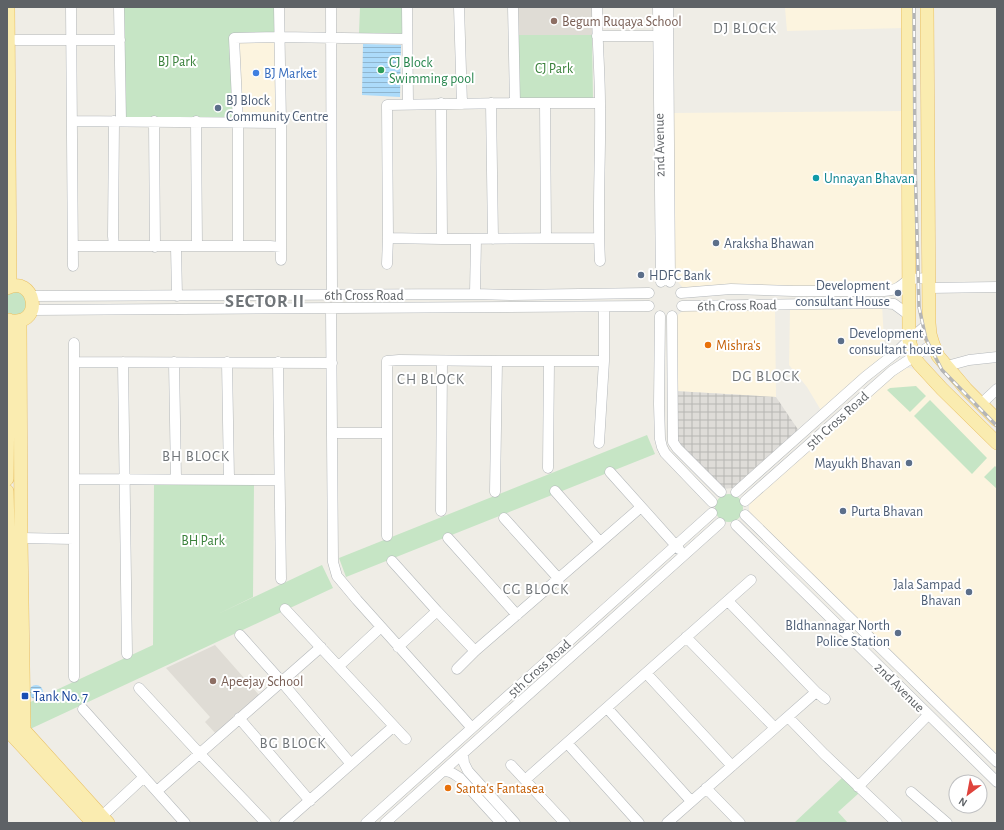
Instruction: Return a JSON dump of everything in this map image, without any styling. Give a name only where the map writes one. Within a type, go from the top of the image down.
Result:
[{"type":"main road","points":[[8,7],[11,39],[12,287],[26,290],[31,296],[32,300],[32,310],[26,318],[12,320]]},
{"type":"main road","points":[[11,39],[16,7]]},
{"type":"main road","points":[[908,7],[909,340],[914,357],[942,389],[997,443]]},
{"type":"main road","points":[[927,7],[930,334],[938,356],[966,389],[997,420]]},
{"type":"main road","points":[[7,479],[12,320]]},
{"type":"main road","points":[[12,320],[21,538],[9,644],[12,735],[55,773],[101,821]]},
{"type":"main road","points":[[7,491],[16,575],[24,730],[55,773]]},
{"type":"street","points":[[71,7],[73,266]]},
{"type":"street","points":[[114,246],[113,236],[120,40],[119,7]]},
{"type":"street","points":[[279,7],[281,260]]},
{"type":"street","points":[[331,7],[332,295]]},
{"type":"street","points":[[407,7],[408,104]]},
{"type":"street","points":[[459,7],[462,104]]},
{"type":"street","points":[[513,7],[515,103]]},
{"type":"street","points":[[597,7],[600,103],[600,261]]},
{"type":"street","name":"2nd Avenue","points":[[658,7],[663,36],[665,282]]},
{"type":"street","name":"2nd Avenue","points":[[663,36],[668,7]]},
{"type":"street","points":[[597,36],[663,36]]},
{"type":"street","points":[[238,246],[238,122],[234,38],[407,38]]},
{"type":"street","points":[[11,39],[120,40]]},
{"type":"street","points":[[441,103],[442,239]]},
{"type":"street","points":[[387,264],[387,105],[441,103],[600,103]]},
{"type":"street","points":[[491,103],[493,239]]},
{"type":"street","points":[[545,103],[546,238]]},
{"type":"street","points":[[72,121],[281,123]]},
{"type":"street","points":[[154,121],[155,247]]},
{"type":"street","points":[[196,122],[198,246]]},
{"type":"street","points":[[388,238],[599,238]]},
{"type":"street","points":[[476,239],[476,294]]},
{"type":"street","points":[[73,246],[281,247]]},
{"type":"street","points":[[176,246],[177,296]]},
{"type":"street","points":[[682,293],[732,289],[884,292],[893,291],[900,288],[909,279],[929,283],[997,287]]},
{"type":"street","points":[[665,282],[676,285],[683,296],[682,306],[676,314],[665,317],[654,313],[648,305],[650,290],[654,286],[665,282]]},
{"type":"street","points":[[793,291],[794,304]]},
{"type":"street","name":"6th Cross Road","points":[[31,296],[511,295],[649,293]]},
{"type":"street","points":[[443,294],[444,308]]},
{"type":"street","points":[[214,295],[214,308]]},
{"type":"street","points":[[296,295],[297,308]]},
{"type":"street","points":[[369,295],[369,308]]},
{"type":"street","points":[[511,295],[511,308]]},
{"type":"street","name":"6th Cross Road","points":[[682,306],[881,303],[894,304],[909,315]]},
{"type":"street","name":"6th Cross Road","points":[[32,310],[649,306]]},
{"type":"street","points":[[599,443],[604,361],[604,307]]},
{"type":"street","points":[[331,308],[333,562],[337,576],[472,728]]},
{"type":"street","points":[[660,316],[659,404],[661,445],[665,453],[712,502]]},
{"type":"street","points":[[672,316],[673,442],[677,448],[721,492]]},
{"type":"street","points":[[736,492],[864,377],[929,323]]},
{"type":"street","points":[[74,343],[74,676]]},
{"type":"street","name":"5th Cross Road","points":[[745,501],[892,371],[933,344]]},
{"type":"street","points":[[947,366],[969,360],[997,357]]},
{"type":"street","points":[[387,536],[387,361],[604,361]]},
{"type":"street","points":[[441,511],[442,361]]},
{"type":"street","points":[[495,492],[497,361]]},
{"type":"street","points":[[548,468],[549,361]]},
{"type":"street","points":[[74,362],[332,363]]},
{"type":"street","points":[[123,362],[127,654]]},
{"type":"street","points":[[174,362],[176,479]]},
{"type":"street","points":[[227,362],[229,479]]},
{"type":"street","points":[[278,362],[281,579]]},
{"type":"street","points":[[981,404],[997,389]]},
{"type":"street","points":[[332,433],[387,433]]},
{"type":"street","points":[[610,472],[675,546],[685,555]]},
{"type":"street","points":[[74,479],[280,480]]},
{"type":"street","points":[[728,490],[736,492],[740,494],[745,501],[747,508],[745,515],[740,522],[728,526],[720,524],[714,517],[711,506],[712,502],[721,492],[728,490]]},
{"type":"street","points":[[555,491],[600,542]]},
{"type":"street","points":[[457,669],[475,651],[641,507]]},
{"type":"street","name":"5th Cross Road","points":[[366,823],[712,513]]},
{"type":"street","name":"2nd Avenue","points":[[745,515],[997,762]]},
{"type":"street","points":[[504,518],[558,579]]},
{"type":"street","name":"5th Cross Road","points":[[385,823],[720,524]]},
{"type":"street","name":"2nd Avenue","points":[[736,524],[997,782]]},
{"type":"street","points":[[21,538],[74,539]]},
{"type":"street","points":[[448,538],[517,615]]},
{"type":"street","points":[[392,561],[475,651]]},
{"type":"street","points":[[525,780],[751,580]]},
{"type":"street","points":[[728,601],[816,692],[825,699]]},
{"type":"street","points":[[285,609],[406,739]]},
{"type":"street","points":[[398,646],[437,611]]},
{"type":"street","points":[[339,666],[381,627]]},
{"type":"street","points":[[240,635],[351,764]]},
{"type":"street","points":[[686,637],[775,728]]},
{"type":"street","points":[[157,791],[321,647]]},
{"type":"street","points":[[646,673],[732,766]]},
{"type":"street","points":[[140,688],[266,823]]},
{"type":"street","points":[[515,689],[524,699]]},
{"type":"street","points":[[667,823],[816,692]]},
{"type":"street","points":[[916,703],[926,693]]},
{"type":"street","points":[[607,708],[691,801]]},
{"type":"street","points":[[83,709],[186,823]]},
{"type":"street","points":[[858,787],[928,715]]},
{"type":"street","points":[[788,717],[824,754],[897,823]]},
{"type":"street","points":[[239,718],[310,800]]},
{"type":"street","points":[[284,823],[394,726]]},
{"type":"street","points":[[953,739],[963,730]]},
{"type":"street","points":[[567,743],[639,823]]},
{"type":"street","points":[[464,753],[464,763],[468,771],[513,822]]},
{"type":"street","points":[[512,765],[565,823]]},
{"type":"street","points":[[444,771],[454,773],[460,778],[501,823]]},
{"type":"street","points":[[101,821],[144,777]]},
{"type":"street","points":[[706,788],[740,823]]},
{"type":"street","points":[[910,792],[947,823]]},
{"type":"shaded area","name":"Begum Ruqaya School","points":[[515,7],[593,7],[592,35],[516,35]]},
{"type":"shaded area","points":[[670,7],[904,7],[904,28],[787,31],[785,8]]},
{"type":"shaded area","name":"BJ Market","points":[[236,40],[276,40],[276,121],[238,119]]},
{"type":"shaded area","points":[[905,111],[904,277],[894,286],[685,290],[678,282],[672,280],[672,113]]},
{"type":"shaded area","points":[[882,305],[885,356],[822,412],[807,387],[789,365],[790,309]]},
{"type":"shaded area","points":[[775,309],[776,397],[675,391],[674,318],[684,310]]},
{"type":"shaded area","points":[[904,368],[910,368],[922,373],[997,448],[997,759],[749,515],[749,501],[892,374]]},
{"type":"shaded area","points":[[675,391],[776,397],[799,431],[735,488],[720,489],[679,444],[677,438]]},
{"type":"shaded area","name":"Apeejay School","points":[[215,645],[259,695],[217,735],[205,722],[210,717],[166,668]]},
{"type":"green space","name":"BJ Park","points":[[122,7],[275,7],[276,36],[231,36],[232,119],[123,118]]},
{"type":"green space","points":[[360,7],[402,7],[402,34],[359,33]]},
{"type":"green space","name":"CJ Park","points":[[516,35],[592,35],[593,100],[516,100]]},
{"type":"green space","points":[[7,292],[22,292],[28,304],[22,315],[7,315]]},
{"type":"green space","points":[[916,386],[926,396],[910,412],[887,390],[890,388]]},
{"type":"green space","points":[[930,400],[987,458],[972,474],[914,416]]},
{"type":"green space","points":[[647,435],[655,454],[346,577],[339,558]]},
{"type":"green space","points":[[995,466],[997,468],[997,489],[984,477]]},
{"type":"green space","name":"BH Park","points":[[154,483],[254,484],[253,597],[218,614],[322,565],[333,588],[28,730],[26,704],[153,645]]},
{"type":"green space","points":[[729,494],[739,498],[743,508],[739,518],[729,522],[719,518],[715,508],[719,498]]},
{"type":"green space","points":[[843,777],[859,793],[838,812],[848,823],[794,823]]},
{"type":"water","name":"CJ Block Swimming pool","points":[[363,44],[401,45],[400,97],[362,95]]},
{"type":"water","points":[[33,685],[39,685],[43,689],[43,695],[39,699],[33,699],[29,695],[29,689]]},
{"type":"railway","points":[[914,7],[915,161],[919,307],[926,339],[942,370],[997,426]]},
{"type":"place","name":"Begum Ruqaya School","points":[[554,21]]},
{"type":"place","name":"CJ Block Swimming pool","points":[[381,70]]},
{"type":"place","name":"BJ Market","points":[[256,73]]},
{"type":"place","name":"BJ Block Community Centre","points":[[218,108]]},
{"type":"place","name":"Unnayan Bhavan","points":[[816,178]]},
{"type":"place","name":"Araksha Bhawan","points":[[716,243]]},
{"type":"place","name":"HDFC Bank","points":[[641,275]]},
{"type":"place","name":"Development consultant House","points":[[898,293]]},
{"type":"place","name":"Development consultant house","points":[[841,341]]},
{"type":"place","name":"Mishra's","points":[[708,345]]},
{"type":"place","name":"Mayukh Bhavan","points":[[909,463]]},
{"type":"place","name":"Purta Bhavan","points":[[843,511]]},
{"type":"place","name":"Jala Sampad Bhavan","points":[[969,592]]},
{"type":"place","name":"BIdhannagar North Police Station","points":[[898,633]]},
{"type":"place","name":"Apeejay School","points":[[213,681]]},
{"type":"place","name":"Tank No. 7","points":[[25,696]]},
{"type":"place","name":"Santa's Fantasea","points":[[448,788]]},
{"type":"district","name":"DJ BLOCK","points":[[745,28]]},
{"type":"district","name":"SECTOR II","points":[[265,301]]},
{"type":"district","name":"DG BLOCK","points":[[766,376]]},
{"type":"district","name":"CH BLOCK","points":[[431,379]]},
{"type":"district","name":"BH BLOCK","points":[[196,456]]},
{"type":"district","name":"CG BLOCK","points":[[536,589]]},
{"type":"district","name":"BG BLOCK","points":[[293,743]]}]
